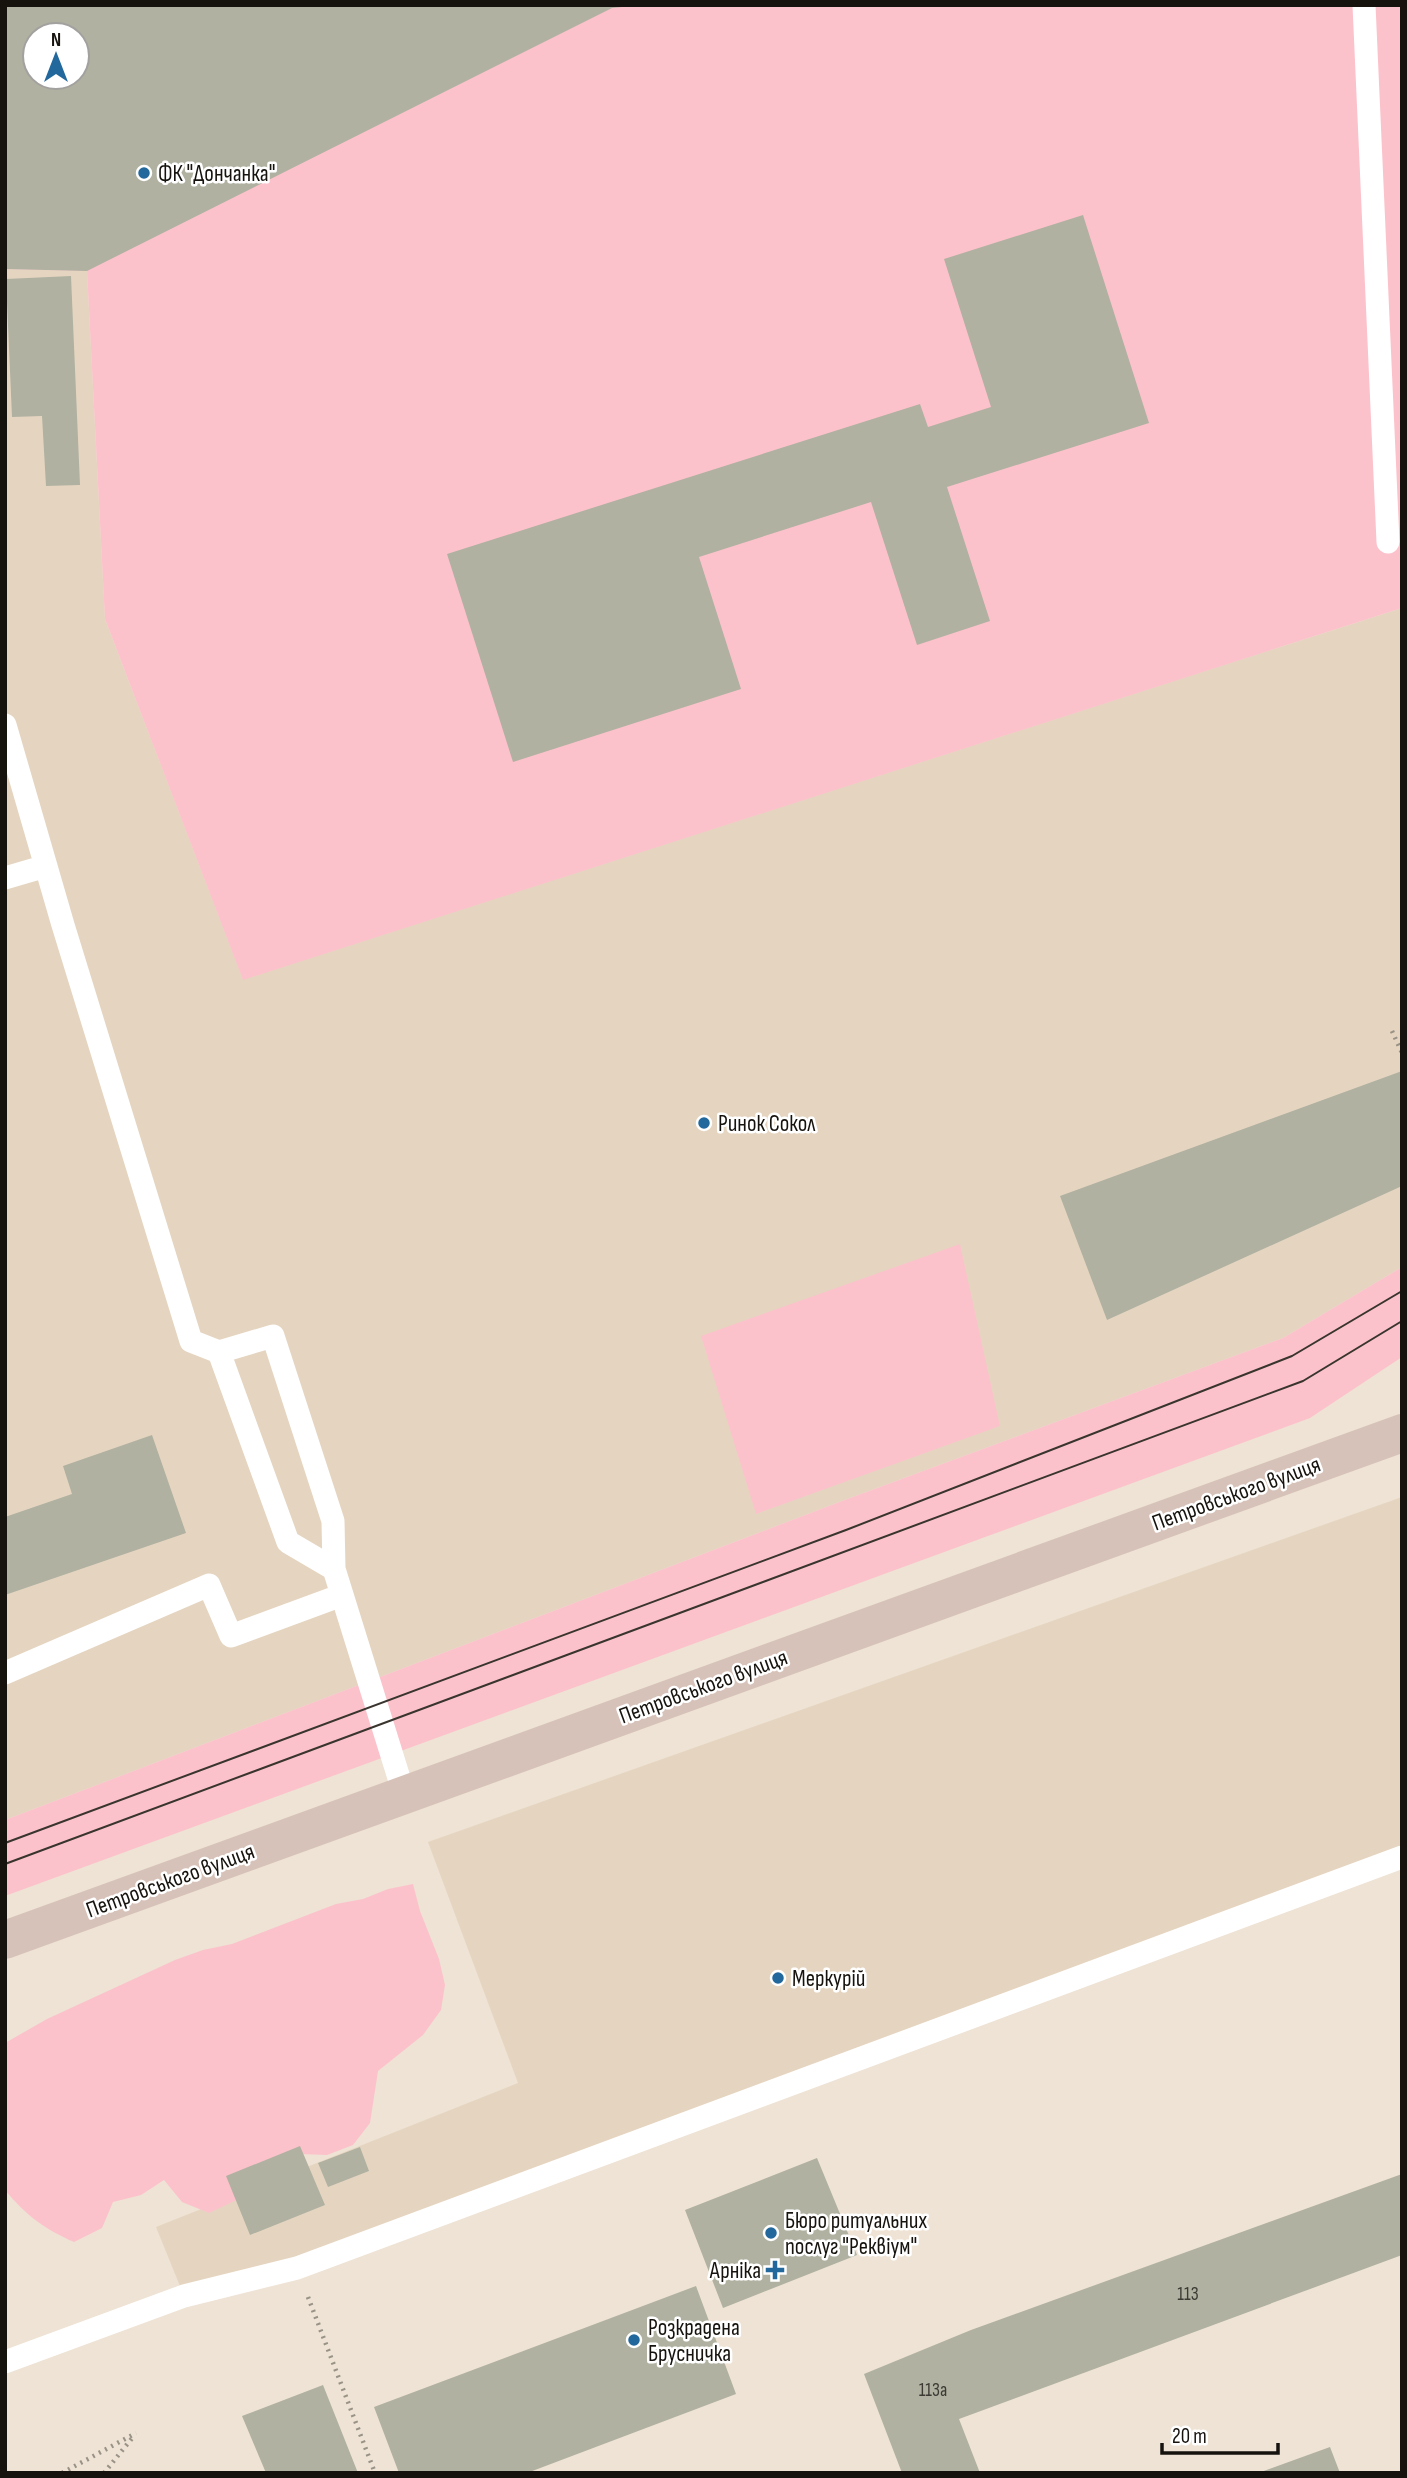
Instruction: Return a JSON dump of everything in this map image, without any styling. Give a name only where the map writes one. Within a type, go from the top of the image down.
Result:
[{"type":"main road","name":"Петровського вулиця","points":[[5,1940],[1402,1433]]},
{"type":"lane","points":[[1364,5],[1388,542]]},
{"type":"lane","points":[[5,726],[191,1341],[219,1352],[273,1336],[333,1521],[334,1569],[404,1794]]},
{"type":"lane","points":[[5,878],[46,866]]},
{"type":"lane","points":[[219,1352],[288,1542],[334,1569]]},
{"type":"lane","points":[[5,1673],[209,1586],[231,1636],[342,1595]]},
{"type":"lane","points":[[5,2362],[184,2296],[297,2268],[1402,1857]]},
{"type":"path","points":[[1392,1031],[1402,1053]]},
{"type":"path","points":[[297,2268],[375,2473]]},
{"type":"path","points":[[62,2473],[136,2433],[104,2473]]},
{"type":"shaded area","points":[[5,5],[1402,5],[1402,608],[243,980],[105,619],[87,271],[5,269]]},
{"type":"shaded area","name":"Ринок Сокол","points":[[5,269],[87,271],[105,619],[243,979],[1402,608],[1402,1267],[1283,1338],[842,1501],[5,1820]]},
{"type":"shaded area","points":[[960,1244],[1000,1426],[756,1514],[701,1336]]},
{"type":"shaded area","points":[[1402,1267],[1402,1357],[1310,1418],[5,1896],[5,1820],[842,1501],[1283,1338]]},
{"type":"shaded area","name":"Меркурій","points":[[1402,1497],[1402,1857],[297,2268],[184,2296],[156,2227],[518,2083],[428,1842]]},
{"type":"shaded area","points":[[413,1884],[420,1911],[439,1959],[445,1985],[441,2010],[423,2035],[378,2071],[370,2123],[353,2145],[327,2155],[300,2154],[258,2190],[209,2213],[182,2202],[164,2180],[141,2195],[113,2202],[102,2228],[74,2242],[36,2220],[5,2190],[5,2043],[47,2019],[175,1960],[232,1944],[336,1904]]},
{"type":"building","name":"ФК \"Дончанка\"","points":[[5,5],[622,5],[622,7],[612,8],[87,271],[5,269]]},
{"type":"building","points":[[1083,215],[1149,423],[947,487],[990,621],[917,645],[871,502],[699,557],[741,689],[513,762],[447,554],[920,404],[928,427],[991,407],[944,259]]},
{"type":"building","points":[[71,276],[80,485],[46,486],[42,416],[12,417],[6,279]]},
{"type":"building","points":[[1402,1071],[1402,1186],[1107,1320],[1060,1196]]},
{"type":"building","points":[[152,1435],[186,1533],[5,1595],[5,1517],[72,1494],[63,1466]]},
{"type":"building","points":[[300,2146],[325,2205],[250,2235],[226,2176]]},
{"type":"building","points":[[360,2147],[369,2171],[328,2187],[318,2163]]},
{"type":"building","name":"Бюро ритуальних послуг \"Реквіум\"","points":[[817,2158],[857,2255],[723,2308],[685,2210]]},
{"type":"building","points":[[1402,2174],[1402,2255],[959,2419],[980,2473],[902,2473],[864,2374],[971,2330]]},
{"type":"building","name":"Розкрадена Брусничка","points":[[696,2286],[736,2394],[527,2473],[399,2473],[374,2407]]},
{"type":"building","points":[[323,2385],[358,2473],[266,2473],[242,2416]]},
{"type":"building","points":[[1330,2447],[1340,2473],[1261,2473],[1261,2472]]},
{"type":"tram line","points":[[5,1843],[846,1530],[1292,1356],[1402,1291]]},
{"type":"tram line","points":[[5,1864],[1303,1381],[1402,1321]]},
{"type":"place","name":"ФК \"Дончанка\"","points":[[144,173]]},
{"type":"place","name":"Ринок Сокол","points":[[704,1123]]},
{"type":"place","name":"Меркурій","points":[[778,1978]]},
{"type":"place","name":"Бюро ритуальних послуг \"Реквіум\"","points":[[771,2233]]},
{"type":"place","name":"Арніка","points":[[775,2270]]},
{"type":"place","name":"Розкрадена Брусничка","points":[[634,2340]]}]
